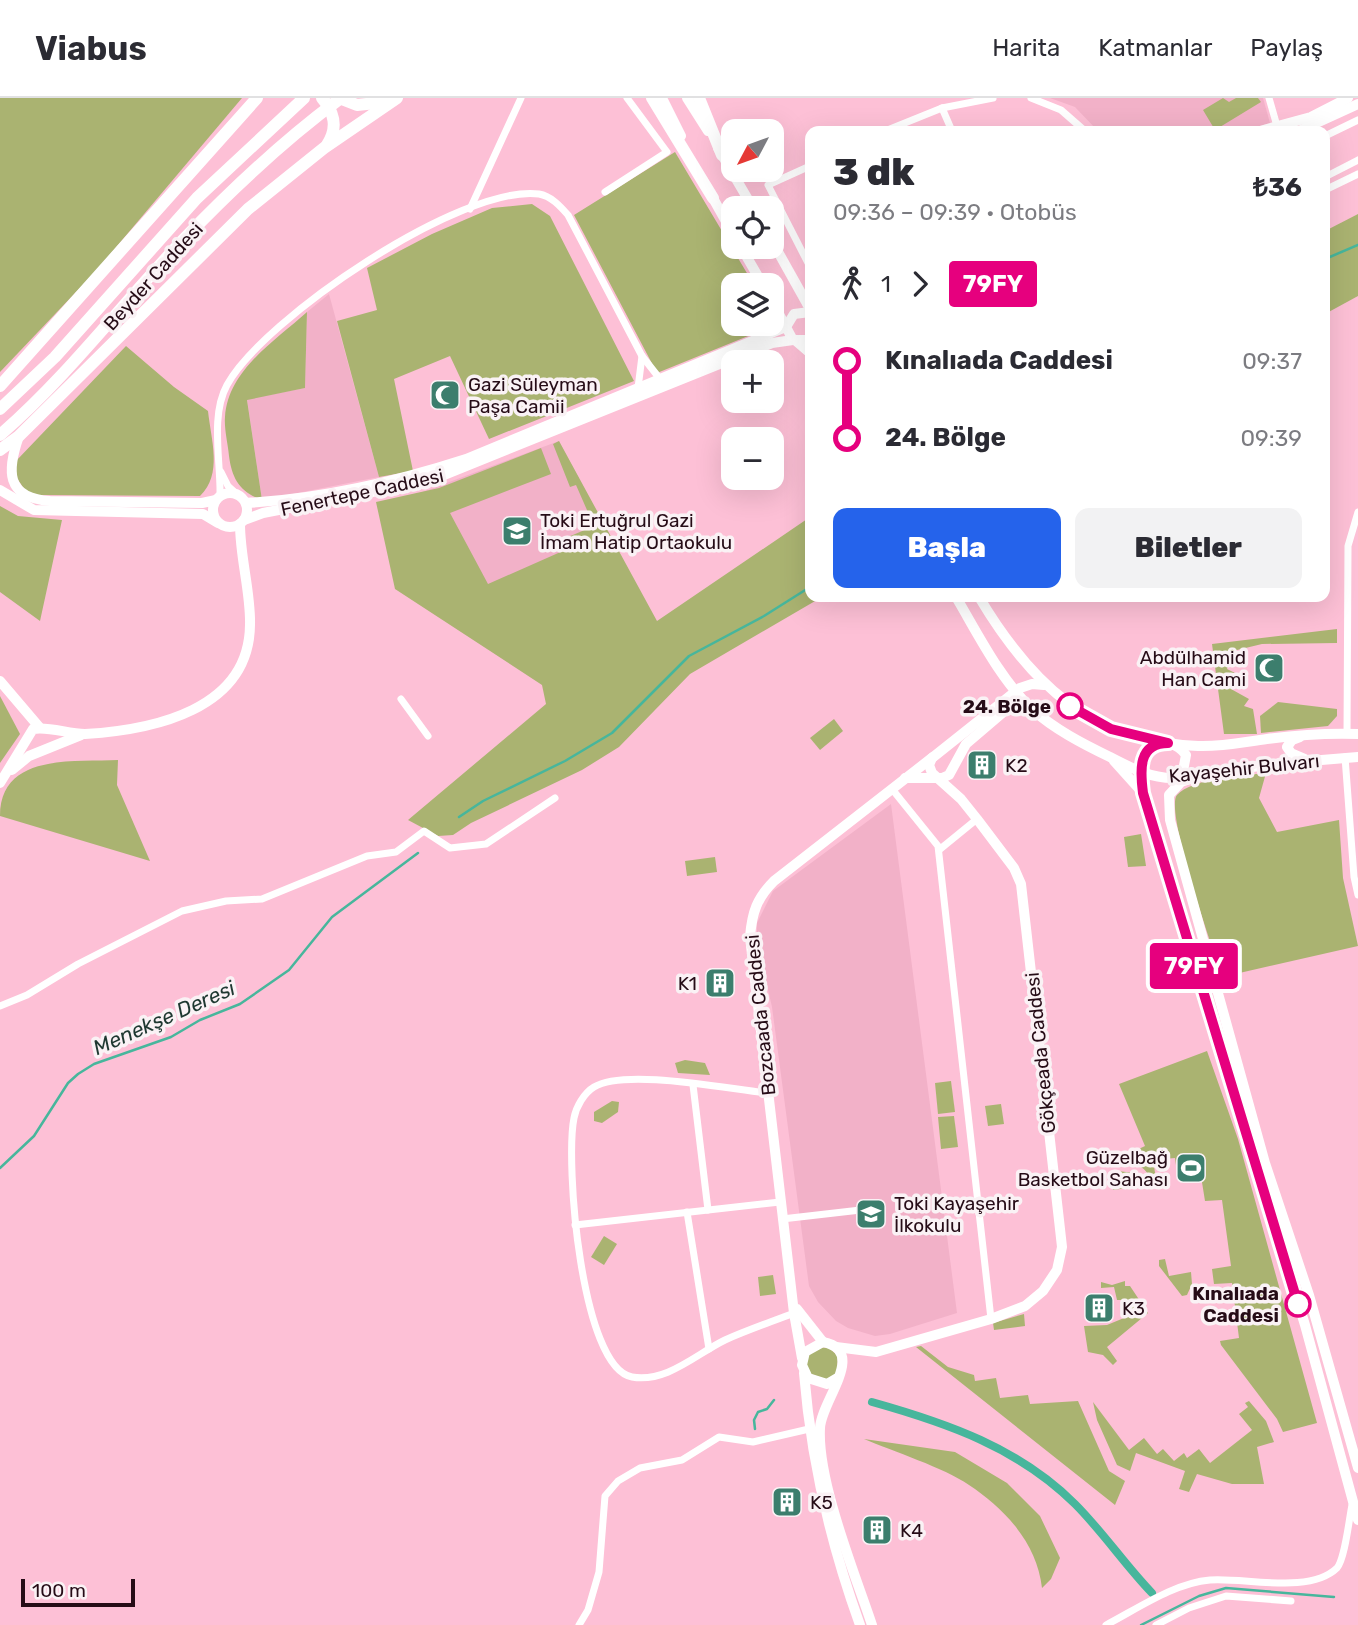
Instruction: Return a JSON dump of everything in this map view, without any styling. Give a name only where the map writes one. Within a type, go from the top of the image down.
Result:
[{"type":"highway","points":[[322,98],[333,114],[334,127],[324,148]]},
{"type":"highway","points":[[340,98],[345,103],[371,106],[396,98]]},
{"type":"highway","name":"Beyder Caddesi","points":[[0,435],[102,334],[181,242],[310,121],[340,98]]},
{"type":"highway","points":[[0,450],[19,436],[248,209],[324,148],[396,98]]},
{"type":"highway","points":[[652,98],[713,198]]},
{"type":"highway","points":[[699,98],[721,153]]},
{"type":"highway","points":[[0,386],[257,99]]},
{"type":"highway","name":"Beyder Caddesi","points":[[0,410],[55,356],[197,198],[301,101]]},
{"type":"main road","points":[[662,98],[721,212]]},
{"type":"main road","points":[[687,98],[721,153]]},
{"type":"main road","points":[[1280,126],[1311,117],[1348,98]]},
{"type":"main road","points":[[1310,126],[1358,104]]},
{"type":"main road","points":[[782,259],[805,301]]},
{"type":"main road","name":"Fenertepe Caddesi","points":[[242,499],[287,500],[416,475],[466,459],[786,327],[794,314],[805,311]]},
{"type":"main road","points":[[784,323],[795,341],[805,349]]},
{"type":"main road","name":"Fenertepe Caddesi","points":[[242,522],[263,513],[429,481],[772,343],[805,340]]},
{"type":"main road","points":[[19,436],[10,465],[13,482],[25,495],[50,501],[203,514],[221,524],[242,522]]},
{"type":"main road","points":[[0,490],[34,510],[125,507],[218,498],[228,493],[242,499],[240,557],[250,625],[239,666],[221,692],[194,711],[180,717],[84,734],[43,749],[3,779]]},
{"type":"main road","points":[[218,498],[213,514],[240,557]]},
{"type":"main road","name":"Kayaşehir Bulvarı","points":[[959,602],[1004,675],[1038,714],[1110,757],[1141,772],[1164,779],[1358,757]]},
{"type":"main road","name":"Kayaşehir Bulvarı","points":[[982,602],[1003,636],[1044,685],[1067,704],[1111,729],[1168,743],[1198,747],[1306,735],[1352,734]]},
{"type":"main road","points":[[1004,675],[1005,702]]},
{"type":"main road","points":[[0,681],[42,729],[48,739],[43,749]]},
{"type":"main road","points":[[1016,691],[1028,685],[1044,685]]},
{"type":"main road","name":"Bozcaada Caddesi","points":[[802,1359],[782,1219],[750,937],[757,902],[775,881],[1016,691]]},
{"type":"main road","points":[[18,703],[30,748],[43,749]]},
{"type":"main road","points":[[905,778],[939,778],[949,775],[965,744],[1007,709],[1016,708],[1038,714]]},
{"type":"main road","points":[[3,779],[27,736],[42,729],[84,734]]},
{"type":"main road","points":[[1306,735],[1292,740],[1287,747],[1291,754],[1308,761]]},
{"type":"main road","points":[[1358,1468],[1309,1295],[1265,1163],[1170,820],[1169,795],[1177,778],[1184,771],[1186,755],[1181,748],[1168,743],[1150,747],[1144,757],[1141,772],[1143,793],[1305,1325],[1358,1520]]},
{"type":"main road","points":[[939,778],[932,773],[929,765],[936,755],[947,755],[953,764]]},
{"type":"main road","points":[[1110,757],[1143,793]]},
{"type":"main road","points":[[1169,795],[1185,780],[1200,776]]},
{"type":"main road","name":"Gökçeada Caddesi","points":[[836,1347],[877,1352],[991,1319],[1025,1306],[1043,1291],[1057,1270],[1062,1247],[1020,884],[1014,868],[977,819],[939,778]]},
{"type":"main road","points":[[794,1308],[823,1342],[836,1347],[844,1365],[825,1405],[820,1426],[821,1447],[860,1625]]},
{"type":"main road","points":[[823,1342],[810,1347],[802,1359],[809,1429],[822,1502],[853,1588],[872,1625]]},
{"type":"main road","points":[[804,1373],[820,1385],[839,1377]]},
{"type":"street","points":[[470,209],[521,98]]},
{"type":"street","points":[[605,192],[667,152],[627,98]]},
{"type":"street","points":[[898,126],[943,108],[993,98]]},
{"type":"street","points":[[1031,98],[1061,110],[1080,126]]},
{"type":"street","points":[[1269,98],[1277,126]]},
{"type":"street","points":[[943,108],[950,126]]},
{"type":"street","points":[[1330,134],[1358,120]]},
{"type":"street","points":[[1330,174],[1358,160]]},
{"type":"street","points":[[805,168],[768,185],[805,257]]},
{"type":"street","points":[[1330,188],[1358,174]]},
{"type":"street","points":[[218,498],[219,409],[225,389],[250,355],[324,291],[399,241],[470,209],[521,195],[539,194],[559,205],[568,215],[642,356],[660,379]]},
{"type":"street","points":[[638,388],[642,356]]},
{"type":"street","points":[[220,472],[228,486],[242,499]]},
{"type":"street","points":[[1352,734],[1348,545],[1358,512]]},
{"type":"street","points":[[401,699],[428,736]]},
{"type":"street","points":[[1345,757],[1354,877],[1358,895]]},
{"type":"street","points":[[892,789],[939,850],[991,1319]]},
{"type":"street","points":[[0,1006],[27,995],[78,964],[182,911],[226,901],[262,899],[367,856],[397,852],[424,831],[450,848],[486,844],[555,798]]},
{"type":"street","points":[[939,850],[977,819]]},
{"type":"street","points":[[767,1093],[637,1079],[610,1082],[593,1088],[579,1102],[574,1119],[575,1225],[588,1299],[605,1354],[614,1367],[630,1376],[655,1377],[794,1308]]},
{"type":"street","points":[[692,1085],[708,1210]]},
{"type":"street","points":[[575,1225],[780,1202]]},
{"type":"street","points":[[782,1219],[878,1208]]},
{"type":"street","points":[[687,1212],[709,1349]]},
{"type":"street","points":[[579,1625],[588,1610],[598,1573],[605,1496],[618,1481],[640,1468],[682,1460],[719,1437],[753,1442],[809,1429]]},
{"type":"street","points":[[1106,1625],[1179,1589],[1208,1580],[1297,1582],[1324,1575],[1336,1568],[1342,1559],[1353,1501]]},
{"type":"street","points":[[1156,1625],[1189,1608],[1226,1595],[1291,1601]]},
{"type":"shaded area","points":[[1050,98],[1263,98],[1270,123],[1260,126],[1093,126],[1075,107]]},
{"type":"shaded area","points":[[329,294],[379,477],[262,500],[247,399],[305,388],[307,312]]},
{"type":"shaded area","name":"Toki Ertuğrul Gazi İmam Hatip Ortaokulu","points":[[559,441],[649,610],[595,646],[435,568],[420,493]]},
{"type":"shaded area","points":[[891,804],[957,1313],[890,1334],[875,1336],[848,1328],[836,1321],[818,1302],[809,1286],[772,1007],[757,943],[757,923],[773,891]]},
{"type":"green space","points":[[0,98],[242,98],[96,271],[0,372]]},
{"type":"green space","points":[[1223,98],[1229,102],[1236,98],[1258,98],[1261,102],[1222,126],[1213,126],[1203,110]]},
{"type":"green space","points":[[675,152],[721,229],[721,259],[739,259],[747,273],[721,273],[721,336],[748,336],[657,373],[574,215]]},
{"type":"green space","points":[[532,204],[550,216],[634,381],[489,439],[450,356],[394,379],[413,471],[379,477],[337,321],[377,310],[367,268],[432,234],[492,208]]},
{"type":"green space","points":[[1358,214],[1358,296],[1330,311],[1330,228]]},
{"type":"green space","points":[[307,312],[305,388],[247,400],[262,500],[243,489],[232,471],[225,426],[228,400],[244,371],[255,358]]},
{"type":"green space","points":[[126,346],[174,387],[208,411],[214,456],[207,487],[200,496],[27,493],[14,474],[16,461]]},
{"type":"green space","points":[[559,441],[657,621],[805,520],[805,602],[813,602],[690,674],[619,747],[582,770],[471,823],[453,835],[438,836],[408,820],[546,704],[542,685],[395,589],[376,502],[439,488],[541,448],[551,474],[450,513],[488,584],[565,550],[561,540],[594,526],[576,485],[570,487],[553,444]]},
{"type":"green space","points":[[0,506],[18,516],[62,520],[40,621],[0,592]]},
{"type":"green space","points":[[1337,629],[1337,643],[1262,644],[1233,651],[1227,669],[1235,673],[1231,689],[1249,699],[1244,706],[1253,709],[1257,734],[1224,734],[1212,644]]},
{"type":"green space","points":[[0,696],[20,734],[0,763]]},
{"type":"green space","points":[[1278,702],[1337,709],[1337,716],[1328,726],[1261,733],[1260,716]]},
{"type":"green space","points":[[834,719],[843,731],[820,750],[810,738]]},
{"type":"green space","points":[[118,760],[117,785],[150,861],[0,816],[3,796],[12,781],[26,771],[61,762]]},
{"type":"green space","points":[[1266,773],[1259,798],[1277,832],[1339,820],[1343,878],[1358,946],[1222,977],[1183,853],[1177,826],[1177,795],[1184,789],[1206,781]]},
{"type":"green space","points":[[1141,834],[1146,866],[1128,867],[1124,837]]},
{"type":"green space","points":[[715,857],[717,872],[687,876],[685,861]]},
{"type":"green space","points":[[1207,1051],[1238,1139],[1317,1423],[1283,1432],[1277,1419],[1221,1345],[1220,1341],[1239,1338],[1232,1283],[1214,1284],[1212,1269],[1231,1266],[1222,1200],[1205,1201],[1201,1176],[1178,1179],[1175,1158],[1153,1160],[1157,1185],[1153,1185],[1142,1168],[1133,1163],[1122,1163],[1122,1157],[1145,1146],[1119,1084]]},
{"type":"green space","points":[[685,1060],[705,1063],[710,1075],[678,1073],[675,1063]]},
{"type":"green space","points":[[951,1081],[955,1112],[938,1114],[935,1083]]},
{"type":"green space","points":[[612,1101],[619,1102],[618,1112],[602,1123],[594,1121],[594,1112]]},
{"type":"green space","points":[[1001,1104],[1004,1124],[988,1126],[985,1106]]},
{"type":"green space","points":[[954,1116],[958,1147],[941,1149],[938,1117]]},
{"type":"green space","points":[[1118,1171],[1134,1173],[1141,1186],[1113,1190],[1110,1177]]},
{"type":"green space","points":[[604,1236],[617,1244],[604,1265],[591,1257]]},
{"type":"green space","points":[[1165,1259],[1169,1276],[1191,1272],[1192,1284],[1187,1295],[1182,1296],[1159,1266],[1159,1260]]},
{"type":"green space","points":[[773,1275],[776,1294],[760,1296],[758,1277]]},
{"type":"green space","points":[[1125,1281],[1125,1286],[1130,1286],[1148,1313],[1107,1347],[1117,1361],[1113,1365],[1103,1355],[1088,1352],[1084,1326],[1107,1325],[1124,1318],[1121,1300],[1117,1300],[1114,1287],[1101,1288],[1101,1282],[1112,1285]]},
{"type":"green space","points":[[1024,1314],[1025,1326],[994,1330],[993,1323]]},
{"type":"green space","points":[[921,1346],[948,1367],[974,1375],[975,1381],[996,1378],[1000,1398],[1028,1395],[1030,1404],[1078,1401],[1109,1471],[1125,1481],[1115,1505],[916,1347]]},
{"type":"green space","points":[[818,1347],[829,1348],[838,1356],[837,1372],[828,1380],[808,1373],[806,1358]]},
{"type":"green space","points":[[1249,1401],[1266,1421],[1274,1442],[1257,1447],[1264,1484],[1232,1484],[1197,1474],[1189,1492],[1179,1489],[1185,1471],[1136,1453],[1130,1471],[1117,1465],[1097,1420],[1093,1402],[1129,1450],[1144,1438],[1157,1454],[1163,1449],[1174,1461],[1184,1453],[1187,1458],[1199,1449],[1210,1463],[1252,1430],[1239,1414],[1248,1407],[1245,1403]]},
{"type":"green space","points":[[864,1439],[955,1452],[1007,1483],[1040,1516],[1060,1558],[1051,1579],[1042,1588],[1034,1556],[1026,1542],[1007,1516],[982,1494],[946,1472]]},
{"type":"waterway","name":"Menekşe Deresi","points":[[1330,257],[1358,245]]},
{"type":"waterway","name":"Menekşe Deresi","points":[[459,817],[483,801],[565,761],[612,733],[689,656],[764,616],[805,590]]},
{"type":"waterway","name":"Menekşe Deresi","points":[[0,1168],[34,1136],[68,1083],[78,1074],[94,1064],[171,1037],[200,1020],[240,1004],[289,970],[332,917],[418,853]]},
{"type":"waterway","points":[[755,1429],[754,1420],[758,1412],[767,1409],[774,1400]]},
{"type":"waterway","points":[[872,1402],[981,1440],[1030,1467],[1075,1504],[1152,1593]]},
{"type":"waterway","points":[[1141,1625],[1199,1596],[1226,1588],[1334,1597]]},
{"type":"bus line","name":"79FY","points":[[1070,706],[1111,729],[1168,743],[1158,743],[1146,751],[1142,763],[1143,793],[1298,1304]]},
{"type":"place","name":"Gazi Süleyman Paşa Camii","points":[[445,395]]},
{"type":"place","name":"Toki Ertuğrul Gazi İmam Hatip Ortaokulu","points":[[517,531]]},
{"type":"place","name":"Abdülhamid Han Cami","points":[[1269,668]]},
{"type":"place","name":"24. Bölge","points":[[1070,706]]},
{"type":"place","name":"K2","points":[[982,765]]},
{"type":"place","name":"K1","points":[[720,983]]},
{"type":"place","name":"Güzelbağ Basketbol Sahası","points":[[1191,1168]]},
{"type":"place","name":"Toki Kayaşehir İlkokulu","points":[[871,1214]]},
{"type":"place","name":"Kınalıada Caddesi","points":[[1298,1304]]},
{"type":"place","name":"K3","points":[[1099,1308]]},
{"type":"place","name":"K5","points":[[787,1502]]},
{"type":"place","name":"K4","points":[[877,1530]]}]
